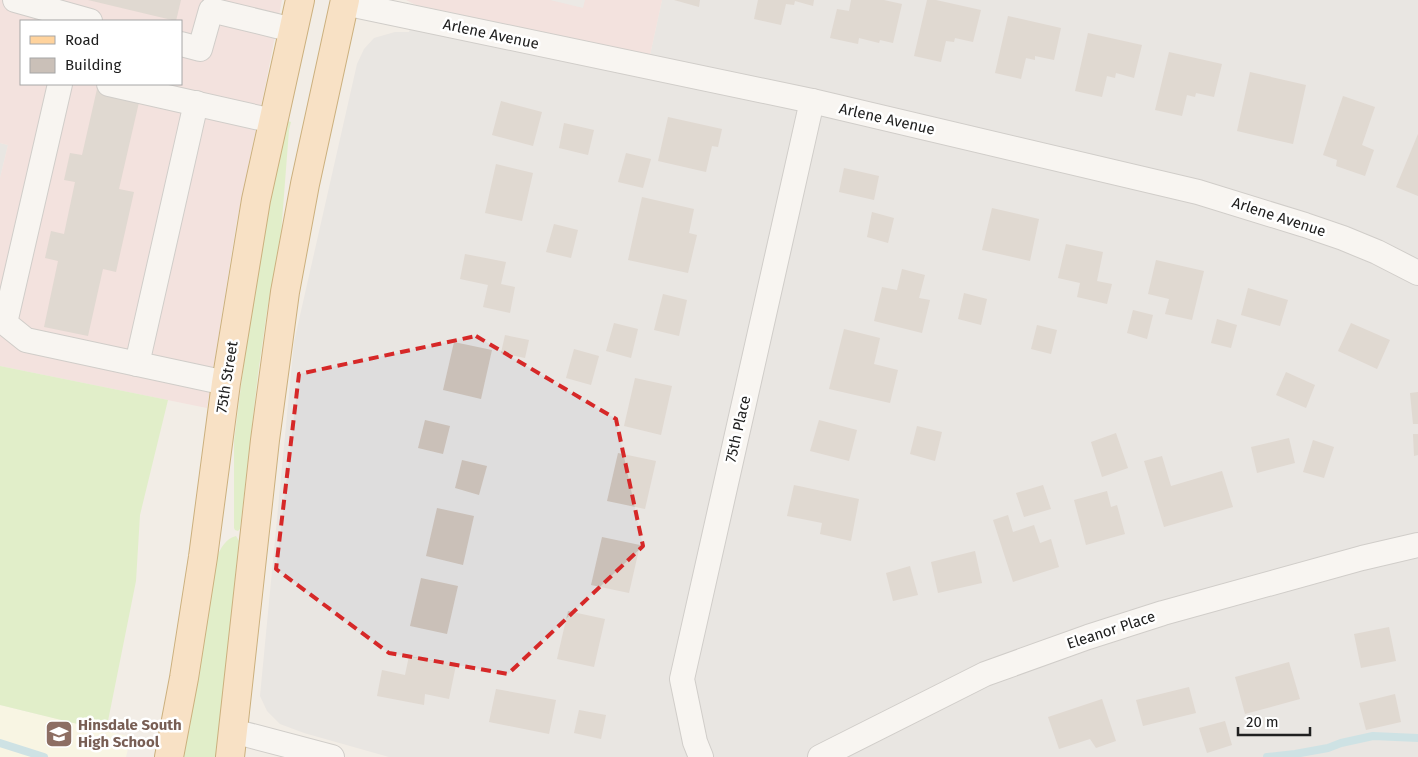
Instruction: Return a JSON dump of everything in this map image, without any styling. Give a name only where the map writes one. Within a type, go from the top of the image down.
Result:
[{"type":"main road","name":"75th Street","points":[[169,757],[203,558],[226,383],[256,200],[300,0]]},
{"type":"main road","points":[[232,744],[265,440],[285,292],[305,184],[344,2]]},
{"type":"street","points":[[15,0],[58,6],[88,20]]},
{"type":"street","name":"Arlene Avenue","points":[[344,2],[812,101],[1198,192],[1343,238],[1377,252],[1418,273]]},
{"type":"street","points":[[182,44],[200,49],[212,5],[293,30]]},
{"type":"street","points":[[60,85],[6,323],[26,340],[226,383]]},
{"type":"street","points":[[115,85],[273,121]]},
{"type":"street","name":"75th Place","points":[[700,757],[682,679],[812,101]]},
{"type":"street","points":[[137,364],[196,103]]},
{"type":"street","name":"Eleanor Place","points":[[820,757],[985,674],[1060,647],[1163,613],[1362,558],[1418,545]]},
{"type":"street","points":[[232,744],[332,757]]},
{"type":"highlighted area","points":[[476,336],[616,419],[643,546],[508,674],[389,653],[276,569],[299,374]]},
{"type":"shaded area","points":[[0,0],[282,0],[237,220],[207,408],[0,366],[0,178],[8,145],[0,143]]},
{"type":"shaded area","points":[[406,0],[662,0],[650,55],[416,5]]},
{"type":"shaded area","points":[[550,0],[585,0],[583,8]]},
{"type":"shaded area","points":[[662,0],[1418,0],[1418,757],[389,757],[304,733],[280,724],[267,711],[260,696],[294,342],[357,64],[364,49],[374,38],[395,32],[409,32],[416,5],[650,55]]},
{"type":"shaded area","points":[[0,143],[8,145],[0,178]]},
{"type":"shaded area","name":"Hinsdale South High School","points":[[0,705],[131,737],[126,757],[0,757]]},
{"type":"green space","points":[[287,121],[291,122],[281,234],[267,311],[240,529],[238,531],[234,528],[234,441],[244,362],[267,217]]},
{"type":"green space","points":[[0,366],[168,400],[140,515],[136,581],[106,731],[0,705]]},
{"type":"green space","points":[[236,536],[239,541],[216,757],[183,757],[216,559],[226,542]]},
{"type":"building","points":[[88,0],[181,0],[176,20]]},
{"type":"building","points":[[674,0],[700,0],[699,7]]},
{"type":"building","points":[[758,0],[814,0],[813,6],[795,1],[794,5],[786,4],[781,25],[754,19]]},
{"type":"building","points":[[851,0],[884,0],[902,4],[893,43],[880,40],[879,43],[859,38],[858,44],[830,38],[837,9],[849,11]]},
{"type":"building","points":[[927,0],[936,0],[981,10],[973,42],[955,38],[954,42],[946,41],[941,62],[914,56]]},
{"type":"building","points":[[1008,16],[1061,28],[1054,60],[1035,56],[1035,60],[1026,58],[1021,79],[995,73]]},
{"type":"building","points":[[1088,33],[1142,45],[1134,78],[1116,73],[1115,78],[1107,76],[1102,97],[1075,91]]},
{"type":"building","points":[[1169,52],[1222,64],[1214,97],[1196,93],[1195,97],[1187,95],[1182,116],[1155,110]]},
{"type":"building","points":[[1250,72],[1306,85],[1293,144],[1237,131]]},
{"type":"building","points":[[97,89],[140,98],[119,189],[134,192],[116,272],[103,269],[88,336],[44,327],[58,261],[45,258],[51,231],[64,234],[75,182],[64,180],[70,153],[82,155]]},
{"type":"building","points":[[1343,96],[1375,107],[1362,145],[1374,150],[1365,176],[1336,166],[1337,160],[1323,155]]},
{"type":"building","points":[[501,101],[542,112],[533,146],[492,135]]},
{"type":"building","points":[[668,117],[722,129],[718,147],[712,146],[706,172],[658,161]]},
{"type":"building","points":[[564,123],[594,130],[588,155],[559,148]]},
{"type":"building","points":[[1418,134],[1418,196],[1396,187]]},
{"type":"building","points":[[626,153],[651,159],[643,188],[618,182]]},
{"type":"building","points":[[496,164],[533,173],[522,221],[485,213]]},
{"type":"building","points":[[844,168],[879,176],[874,200],[839,192]]},
{"type":"building","points":[[642,197],[694,209],[689,233],[697,235],[688,273],[628,260]]},
{"type":"building","points":[[992,208],[1039,219],[1030,261],[982,250]]},
{"type":"building","points":[[872,212],[894,218],[888,243],[867,237]]},
{"type":"building","points":[[554,224],[578,230],[571,258],[546,252]]},
{"type":"building","points":[[1066,244],[1103,252],[1097,281],[1112,284],[1107,304],[1077,297],[1080,283],[1058,278]]},
{"type":"building","points":[[465,254],[506,262],[501,284],[515,287],[510,313],[483,307],[488,285],[460,279]]},
{"type":"building","points":[[1156,260],[1204,271],[1192,320],[1165,314],[1169,299],[1148,294]]},
{"type":"building","points":[[902,269],[925,275],[919,298],[930,300],[922,333],[874,321],[882,287],[897,290]]},
{"type":"building","points":[[1248,288],[1288,300],[1280,326],[1241,315]]},
{"type":"building","points":[[964,293],[987,299],[981,325],[958,319]]},
{"type":"building","points":[[663,294],[687,300],[679,336],[654,330]]},
{"type":"building","points":[[1133,310],[1153,315],[1147,339],[1127,333]]},
{"type":"building","points":[[1217,319],[1237,325],[1231,348],[1211,343]]},
{"type":"building","points":[[614,323],[638,329],[631,358],[606,351]]},
{"type":"building","points":[[1351,323],[1390,340],[1377,369],[1338,351]]},
{"type":"building","points":[[1037,325],[1057,330],[1051,354],[1031,349]]},
{"type":"building","points":[[844,329],[880,338],[874,364],[898,370],[890,403],[829,389]]},
{"type":"building","points":[[505,335],[529,340],[525,358],[501,353]]},
{"type":"building","points":[[454,342],[492,350],[481,399],[443,390]]},
{"type":"building","points":[[574,349],[599,356],[591,385],[566,378]]},
{"type":"building","points":[[1286,372],[1315,385],[1306,408],[1276,395]]},
{"type":"building","points":[[635,378],[672,386],[661,435],[624,426]]},
{"type":"building","points":[[1418,392],[1418,424],[1413,424],[1410,393]]},
{"type":"building","points":[[425,420],[450,426],[443,454],[418,448]]},
{"type":"building","points":[[819,420],[857,430],[849,461],[810,451]]},
{"type":"building","points":[[917,426],[942,432],[935,461],[910,454]]},
{"type":"building","points":[[1116,433],[1128,468],[1102,477],[1091,442]]},
{"type":"building","points":[[1413,434],[1418,434],[1418,455],[1414,456]]},
{"type":"building","points":[[1289,438],[1295,463],[1257,473],[1251,447]]},
{"type":"building","points":[[1313,440],[1334,447],[1324,478],[1303,472]]},
{"type":"building","points":[[618,453],[656,461],[645,509],[607,501]]},
{"type":"building","points":[[1162,456],[1171,486],[1222,471],[1233,507],[1164,527],[1144,461]]},
{"type":"building","points":[[462,460],[487,466],[479,495],[455,488]]},
{"type":"building","points":[[794,485],[859,499],[851,541],[820,534],[822,523],[787,516]]},
{"type":"building","points":[[1043,485],[1051,509],[1024,517],[1016,493]]},
{"type":"building","points":[[1107,491],[1111,507],[1117,505],[1125,534],[1086,545],[1074,500]]},
{"type":"building","points":[[437,508],[474,516],[463,565],[426,556]]},
{"type":"building","points":[[1008,515],[1013,532],[1034,525],[1040,543],[1051,539],[1059,567],[1013,582],[993,520]]},
{"type":"building","points":[[602,537],[640,545],[629,593],[591,585]]},
{"type":"building","points":[[975,551],[982,583],[938,593],[931,562]]},
{"type":"building","points":[[910,566],[918,595],[893,601],[886,573]]},
{"type":"building","points":[[421,578],[458,586],[447,634],[410,626]]},
{"type":"building","points":[[568,611],[605,619],[594,667],[557,659]]},
{"type":"building","points":[[1389,627],[1396,661],[1361,668],[1354,634]]},
{"type":"building","points":[[409,656],[456,665],[449,699],[425,694],[424,705],[377,696],[382,670],[405,675]]},
{"type":"building","points":[[1289,662],[1300,699],[1245,714],[1235,677]]},
{"type":"building","points":[[1189,687],[1196,713],[1143,726],[1136,700]]},
{"type":"building","points":[[496,689],[556,700],[549,734],[489,722]]},
{"type":"building","points":[[1395,694],[1401,722],[1366,730],[1359,703]]},
{"type":"building","points":[[1102,699],[1116,741],[1096,748],[1090,739],[1059,749],[1048,717]]},
{"type":"building","points":[[579,710],[606,715],[601,739],[574,733]]},
{"type":"building","points":[[1225,721],[1232,745],[1207,753],[1199,728]]},
{"type":"waterway","points":[[1267,757],[1328,748],[1373,736],[1418,738]]},
{"type":"waterway","points":[[0,743],[44,757]]},
{"type":"place","name":"Hinsdale South High School","points":[[59,734]]}]
